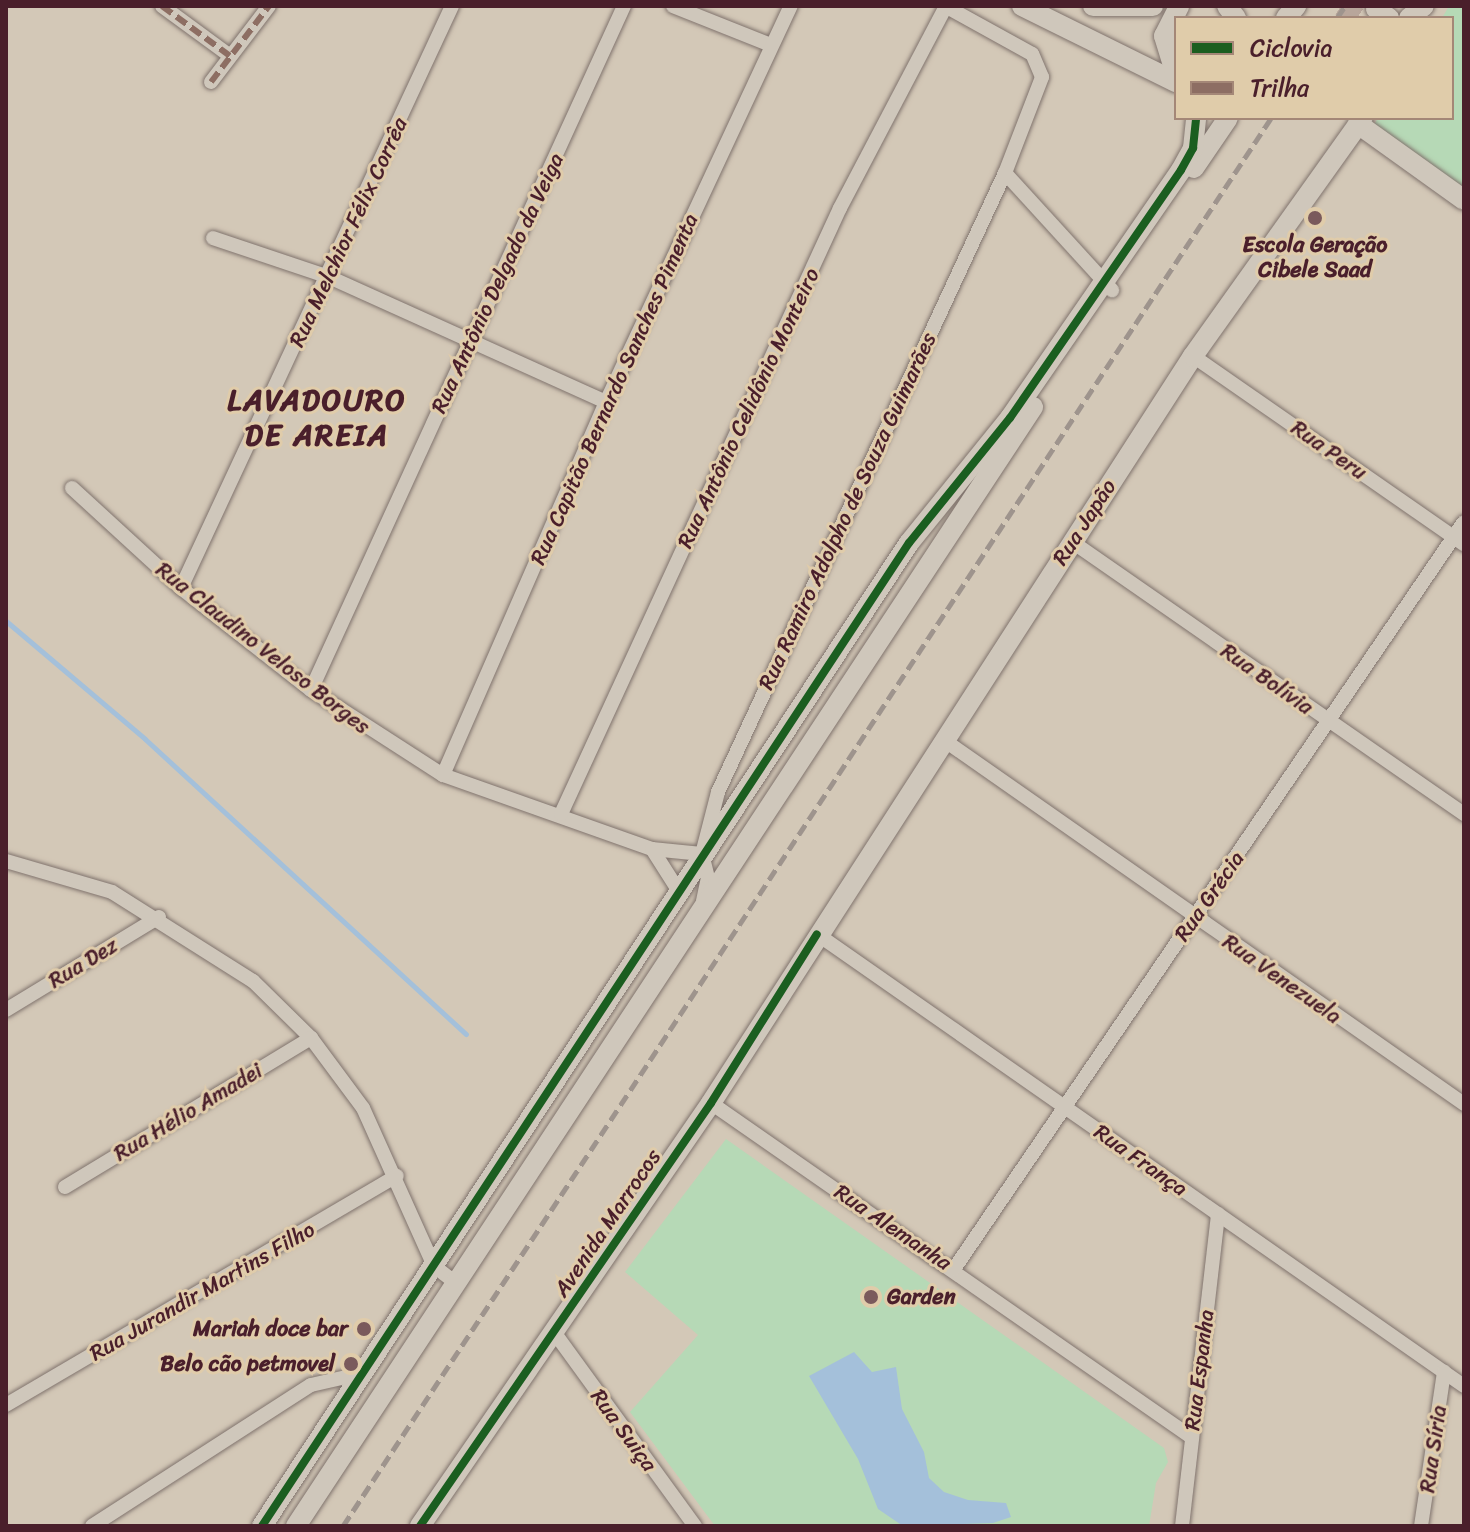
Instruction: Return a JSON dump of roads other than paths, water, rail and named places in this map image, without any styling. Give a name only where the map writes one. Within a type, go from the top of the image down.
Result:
[{"type":"street","points":[[162,6],[230,56]]},
{"type":"street","points":[[211,82],[269,6]]},
{"type":"street","name":"Rua Melchior Félix Corrêa","points":[[181,588],[329,277],[452,6]]},
{"type":"street","name":"Rua Antônio Delgado da Veiga","points":[[311,690],[624,6]]},
{"type":"street","points":[[673,6],[771,45]]},
{"type":"street","name":"Rua Capitão Bernardo Sanches Pimenta","points":[[443,775],[606,402],[791,6]]},
{"type":"street","name":"Rua Ramiro Adolpho de Souza Guimarães","points":[[702,854],[718,792],[1005,173],[1042,77],[1038,63],[945,6]]},
{"type":"street","name":"Rua Antônio Celidônio Monteiro","points":[[561,814],[840,208],[945,6]]},
{"type":"street","points":[[1022,6],[1174,81]]},
{"type":"street","points":[[1093,6],[1153,6]]},
{"type":"street","points":[[1174,16],[1164,36],[1174,68]]},
{"type":"street","points":[[262,1526],[909,543],[1109,287],[1193,148],[1196,120]]},
{"type":"street","points":[[296,1526],[1109,287],[1227,120]]},
{"type":"street","points":[[1358,120],[1464,200]]},
{"type":"street","name":"Rua Japão","points":[[817,934],[1193,356],[1358,120]]},
{"type":"street","points":[[1005,173],[1109,287]]},
{"type":"street","points":[[213,238],[329,277],[606,402]]},
{"type":"street","name":"Rua Peru","points":[[1193,356],[1459,540]]},
{"type":"street","name":"Rua Claudino Veloso Borges","points":[[72,488],[181,588],[311,690],[443,775],[561,814],[652,849],[702,854]]},
{"type":"street","name":"Rua Grécia","points":[[954,1269],[1062,1104],[1194,918],[1327,722],[1459,540],[1464,522]]},
{"type":"street","name":"Rua Bolívia","points":[[1071,541],[1327,722],[1464,814]]},
{"type":"street","name":"Rua Venezuela","points":[[944,740],[1194,918],[1464,1104]]},
{"type":"street","points":[[652,849],[678,890]]},
{"type":"street","points":[[702,854],[708,878],[703,902]]},
{"type":"street","points":[[6,861],[112,892],[159,917],[253,981],[311,1038],[363,1108],[397,1176],[434,1266],[456,1283]]},
{"type":"street","name":"Rua Dez","points":[[6,1010],[159,917]]},
{"type":"street","name":"Avenida Marrocos","points":[[420,1526],[711,1103],[817,934]]},
{"type":"street","name":"Rua França","points":[[817,934],[1464,1386]]},
{"type":"street","name":"Rua Hélio Amadei","points":[[65,1187],[311,1038]]},
{"type":"street","name":"Rua Alemanha","points":[[711,1103],[954,1269],[1191,1437]]},
{"type":"street","name":"Rua Jurandir Martins Filho","points":[[6,1405],[397,1176]]},
{"type":"street","name":"Rua Espanha","points":[[1182,1526],[1218,1214]]},
{"type":"street","name":"Rua Suiça","points":[[554,1332],[695,1526]]},
{"type":"street","name":"Rua Síria","points":[[1421,1526],[1444,1372]]},
{"type":"street","points":[[92,1526],[311,1385],[364,1373]]},
{"type":"water","points":[[854,1352],[872,1372],[896,1367],[902,1409],[924,1452],[929,1478],[944,1492],[968,1500],[1006,1503],[1011,1517],[993,1523],[903,1526],[878,1509],[858,1459],[809,1376]]},
{"type":"waterway","points":[[6,621],[145,739],[466,1034]]},
{"type":"tunnel","points":[[1341,6],[1356,16]]},
{"type":"railway","points":[[1338,16],[1345,6]]},
{"type":"railway","points":[[343,1526],[1270,120]]},
{"type":"place","name":"Escola Geração Cibele Saad","points":[[1315,218]]},
{"type":"place","name":"Garden","points":[[871,1297]]},
{"type":"place","name":"Mariah doce bar","points":[[364,1329]]},
{"type":"place","name":"Belo cão petmovel","points":[[351,1364]]},
{"type":"district","name":"LAVADOURO DE AREIA","points":[[317,417]]}]
